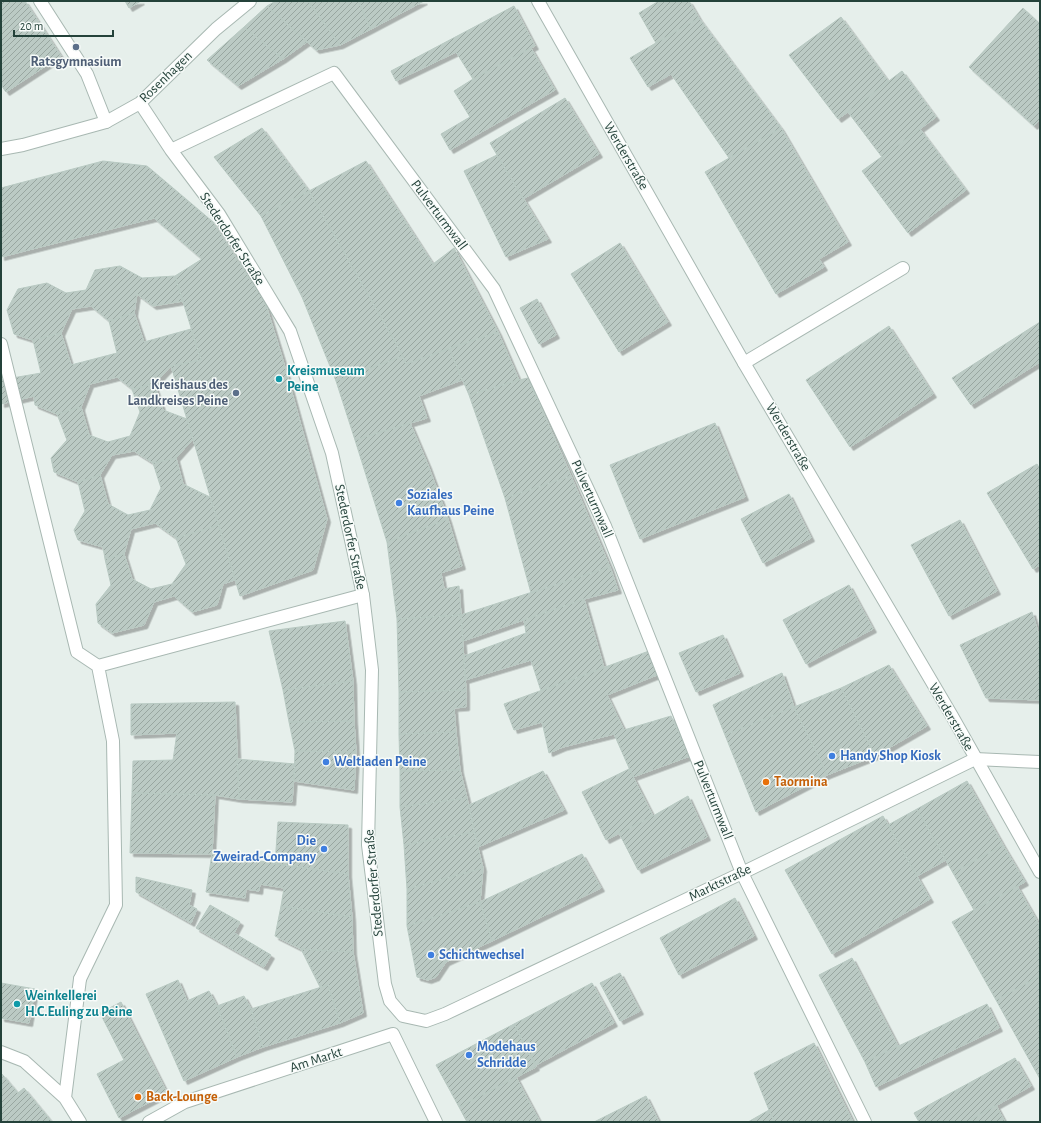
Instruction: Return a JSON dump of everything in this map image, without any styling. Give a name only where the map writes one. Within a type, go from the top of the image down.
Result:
[{"type":"street","points":[[40,1],[87,74],[106,122]]},
{"type":"street","name":"Rosenhagen","points":[[1,149],[23,146],[106,122],[140,104],[216,29],[250,1]]},
{"type":"street","name":"Werderstraße","points":[[538,1],[744,363],[952,716],[1040,872]]},
{"type":"street","name":"Pulverturmwall","points":[[171,150],[334,73],[494,289],[605,526],[742,873],[865,1122]]},
{"type":"street","name":"Stederdorfer Straße","points":[[140,104],[171,150],[219,214],[290,331],[332,453],[363,595],[372,670],[368,845],[385,984],[390,1001],[403,1016]]},
{"type":"street","points":[[744,363],[903,268]]},
{"type":"street","points":[[1,344],[77,652],[98,666],[113,741],[116,905],[80,979],[66,1098]]},
{"type":"street","points":[[98,666],[363,595]]},
{"type":"street","name":"Marktstraße","points":[[403,1016],[426,1021],[445,1014],[976,760],[1040,762]]},
{"type":"street","name":"Am Markt","points":[[149,1122],[185,1102],[392,1034],[436,1122]]},
{"type":"street","points":[[1,1052],[24,1061],[66,1098],[80,1122]]},
{"type":"building","points":[[1,1],[25,1],[61,56],[6,92],[1,85]]},
{"type":"building","points":[[125,1],[141,1],[129,8]]},
{"type":"building","points":[[276,1],[308,1],[340,45],[316,50],[267,6]]},
{"type":"building","points":[[308,1],[358,1],[371,29],[340,45]]},
{"type":"building","points":[[358,1],[424,1],[371,29]]},
{"type":"building","points":[[659,1],[689,1],[699,18],[656,43],[639,13]]},
{"type":"building","points":[[267,6],[307,42],[283,59],[244,27]]},
{"type":"building","points":[[514,6],[535,46],[473,79],[456,52],[396,81],[391,71]]},
{"type":"building","points":[[1023,8],[1040,24],[1040,119],[1034,126],[969,67]]},
{"type":"building","points":[[841,17],[889,82],[838,119],[789,55]]},
{"type":"building","points":[[699,18],[781,128],[729,158],[671,74],[648,87],[630,58]]},
{"type":"building","points":[[244,27],[283,59],[238,86],[207,60]]},
{"type":"building","points":[[531,48],[555,90],[450,150],[441,134],[470,117],[454,91],[473,79]]},
{"type":"building","points":[[902,71],[936,117],[882,157],[848,112]]},
{"type":"building","points":[[565,98],[599,154],[523,199],[490,143]]},
{"type":"building","points":[[262,128],[309,191],[261,216],[214,157]]},
{"type":"building","points":[[781,128],[848,242],[819,259],[824,267],[776,294],[705,172]]},
{"type":"building","points":[[920,129],[966,190],[908,233],[862,171]]},
{"type":"building","points":[[497,155],[548,239],[506,257],[464,171]]},
{"type":"building","name":"Kreishaus des Landkreises Peine","points":[[103,161],[147,166],[213,222],[265,302],[282,357],[327,519],[313,570],[240,596],[171,366],[201,360],[175,276],[202,259],[154,218],[1,257],[1,188]]},
{"type":"building","points":[[366,161],[433,264],[454,248],[498,332],[406,364],[403,356],[309,191]]},
{"type":"building","points":[[309,191],[403,356],[336,381],[302,297],[261,216]]},
{"type":"building","points":[[620,243],[668,322],[619,352],[571,274]]},
{"type":"building","points":[[120,266],[142,278],[175,276],[183,301],[153,306],[137,294],[134,313],[109,321],[91,306],[72,309],[61,333],[33,340],[14,334],[7,310],[18,289],[47,283],[66,293],[86,290],[95,270]]},
{"type":"building","points":[[537,299],[556,335],[539,344],[520,308]]},
{"type":"building","points":[[134,313],[144,342],[191,329],[201,360],[171,366],[154,384],[132,389],[117,377],[90,384],[81,407],[57,414],[35,405],[34,396],[1,404],[1,380],[41,373],[33,340],[61,333],[71,365],[117,353],[109,321]]},
{"type":"building","points":[[1040,322],[1040,362],[971,405],[952,378]]},
{"type":"building","points":[[889,326],[933,394],[850,447],[806,380]]},
{"type":"building","points":[[498,332],[519,380],[469,395],[449,348]]},
{"type":"building","points":[[449,348],[462,380],[419,396],[427,418],[355,440],[336,381],[403,356],[406,364]]},
{"type":"building","points":[[528,378],[571,476],[505,498],[469,395]]},
{"type":"building","points":[[154,384],[163,410],[187,419],[193,439],[176,458],[153,463],[134,451],[112,455],[100,475],[78,482],[54,472],[51,458],[67,440],[57,414],[81,407],[89,435],[108,442],[130,436],[140,412],[132,389]]},
{"type":"building","points":[[410,423],[428,465],[448,519],[387,542],[355,440]]},
{"type":"building","points":[[715,423],[745,497],[640,539],[610,465]]},
{"type":"building","points":[[176,458],[183,484],[210,497],[219,525],[176,538],[155,523],[131,529],[124,554],[105,559],[103,547],[78,540],[74,530],[85,511],[78,482],[100,475],[108,504],[128,515],[150,510],[161,488],[153,463]]},
{"type":"building","points":[[1037,464],[1040,469],[1040,565],[1033,569],[987,493]]},
{"type":"building","points":[[571,476],[610,567],[531,593],[505,498]]},
{"type":"building","points":[[789,494],[811,538],[763,563],[741,519]]},
{"type":"building","points":[[448,519],[462,566],[441,573],[444,589],[459,586],[461,615],[397,619],[387,542]]},
{"type":"building","points":[[960,520],[997,591],[949,616],[911,545]]},
{"type":"building","points":[[219,525],[235,580],[223,584],[217,605],[192,612],[174,596],[154,602],[144,625],[112,633],[98,623],[96,604],[111,585],[105,559],[124,554],[132,579],[151,589],[172,584],[186,564],[176,538]]},
{"type":"building","points":[[610,567],[618,590],[584,599],[463,641],[461,615]]},
{"type":"building","points":[[849,585],[873,629],[806,664],[783,620]]},
{"type":"building","points":[[584,599],[604,668],[541,691],[531,660],[465,680],[464,656],[526,633],[524,620]]},
{"type":"building","points":[[1032,612],[1040,639],[1040,700],[986,698],[960,645]]},
{"type":"building","points":[[461,615],[466,690],[399,692],[397,619]]},
{"type":"building","points":[[345,621],[353,681],[283,690],[269,631]]},
{"type":"building","points":[[723,635],[740,673],[696,692],[679,653]]},
{"type":"building","points":[[649,651],[657,675],[607,695],[624,730],[671,716],[690,756],[633,777],[614,734],[563,747],[549,753],[542,722],[514,730],[504,704]]},
{"type":"building","points":[[889,665],[927,726],[875,756],[841,688]]},
{"type":"building","points":[[782,673],[794,707],[725,735],[713,705]]},
{"type":"building","points":[[353,681],[354,721],[289,722],[283,690]]},
{"type":"building","points":[[841,688],[875,756],[827,775],[794,707]]},
{"type":"building","points":[[466,690],[466,707],[454,708],[456,732],[399,734],[399,692]]},
{"type":"building","points":[[235,702],[239,799],[215,795],[132,793],[133,761],[173,760],[177,733],[131,735],[131,704]]},
{"type":"building","points":[[794,707],[827,775],[756,812],[725,735]]},
{"type":"building","points":[[354,721],[356,752],[295,751],[289,722]]},
{"type":"building","points":[[456,732],[460,770],[400,771],[399,734]]},
{"type":"building","points":[[295,751],[356,752],[354,790],[294,781]]},
{"type":"building","points":[[237,759],[295,764],[292,802],[239,799]]},
{"type":"building","points":[[629,769],[653,816],[606,840],[582,792]]},
{"type":"building","points":[[460,770],[467,798],[400,807],[400,771]]},
{"type":"building","points":[[543,771],[564,810],[478,847],[469,805]]},
{"type":"building","points":[[967,781],[1003,845],[953,873],[917,809]]},
{"type":"building","points":[[132,793],[215,795],[212,854],[130,853]]},
{"type":"building","points":[[688,796],[707,837],[638,870],[619,833]]},
{"type":"building","points":[[467,798],[474,832],[404,845],[400,807]]},
{"type":"building","points":[[917,809],[946,860],[917,876],[888,825]]},
{"type":"building","points":[[883,816],[930,899],[832,954],[785,870]]},
{"type":"building","points":[[278,822],[348,825],[348,874],[275,864]]},
{"type":"building","points":[[474,832],[483,868],[407,889],[404,845]]},
{"type":"building","points":[[1003,845],[1025,882],[974,910],[953,873]]},
{"type":"building","points":[[212,854],[348,874],[352,917],[281,906],[284,888],[260,884],[259,891],[246,889],[245,898],[206,892]]},
{"type":"building","points":[[582,854],[601,888],[492,941],[480,902]]},
{"type":"building","points":[[483,868],[480,902],[407,926],[407,889]]},
{"type":"building","points":[[136,877],[192,890],[189,905],[197,909],[191,923],[136,892]]},
{"type":"building","points":[[1017,886],[1040,926],[1040,976],[996,1000],[952,922]]},
{"type":"building","points":[[735,898],[754,936],[679,975],[660,938]]},
{"type":"building","points":[[480,902],[492,941],[446,962],[436,977],[428,980],[417,977],[407,926]]},
{"type":"building","points":[[210,905],[240,922],[234,933],[271,955],[264,967],[196,928]]},
{"type":"building","points":[[281,906],[352,917],[353,952],[301,949],[275,936]]},
{"type":"building","points":[[301,949],[353,952],[363,1013],[340,1023],[328,985],[320,987]]},
{"type":"building","points":[[852,958],[898,1046],[865,1062],[819,975]]},
{"type":"building","points":[[620,973],[640,1011],[620,1021],[600,983]]},
{"type":"building","points":[[1040,976],[1040,1079],[996,1000]]},
{"type":"building","points":[[178,980],[187,1001],[209,991],[217,1006],[237,1057],[184,1081],[146,994]]},
{"type":"building","name":"Weinkellerei H.C.Euling zu Peine","points":[[1,983],[35,989],[29,1023],[1,1018]]},
{"type":"building","points":[[592,983],[614,1023],[536,1065],[514,1024]]},
{"type":"building","points":[[328,985],[340,1023],[263,1047],[251,1009]]},
{"type":"building","points":[[244,996],[251,1009],[263,1047],[237,1057],[217,1006]]},
{"type":"building","points":[[121,1002],[167,1093],[119,1118],[97,1074],[124,1060],[100,1013]]},
{"type":"building","points":[[987,1004],[999,1028],[876,1087],[865,1062]]},
{"type":"building","points":[[514,1024],[536,1067],[459,1107],[436,1065]]},
{"type":"building","points":[[814,1043],[853,1122],[775,1122],[754,1073]]},
{"type":"building","points":[[1015,1058],[1031,1086],[967,1122],[919,1122],[914,1113]]},
{"type":"building","points":[[2,1074],[18,1093],[24,1088],[52,1122],[1,1122]]},
{"type":"building","points":[[516,1077],[540,1122],[467,1122],[459,1107]]},
{"type":"building","points":[[646,1096],[659,1122],[594,1122]]},
{"type":"building","points":[[996,1105],[1005,1122],[967,1122]]},
{"type":"building","points":[[769,1110],[775,1122],[748,1122]]},
{"type":"place","name":"Ratsgymnasium","points":[[76,47]]},
{"type":"place","name":"Kreismuseum Peine","points":[[279,379]]},
{"type":"place","name":"Kreishaus des Landkreises Peine","points":[[236,393]]},
{"type":"place","name":"Soziales Kaufhaus Peine","points":[[399,503]]},
{"type":"place","name":"Handy Shop Kiosk","points":[[832,756]]},
{"type":"place","name":"Weltladen Peine","points":[[326,762]]},
{"type":"place","name":"Taormina","points":[[766,782]]},
{"type":"place","name":"Die Zweirad-Company","points":[[324,849]]},
{"type":"place","name":"Schichtwechsel","points":[[431,955]]},
{"type":"place","name":"Weinkellerei H.C.Euling zu Peine","points":[[17,1004]]},
{"type":"place","name":"Modehaus Schridde","points":[[469,1055]]},
{"type":"place","name":"Back-Lounge","points":[[138,1097]]}]
